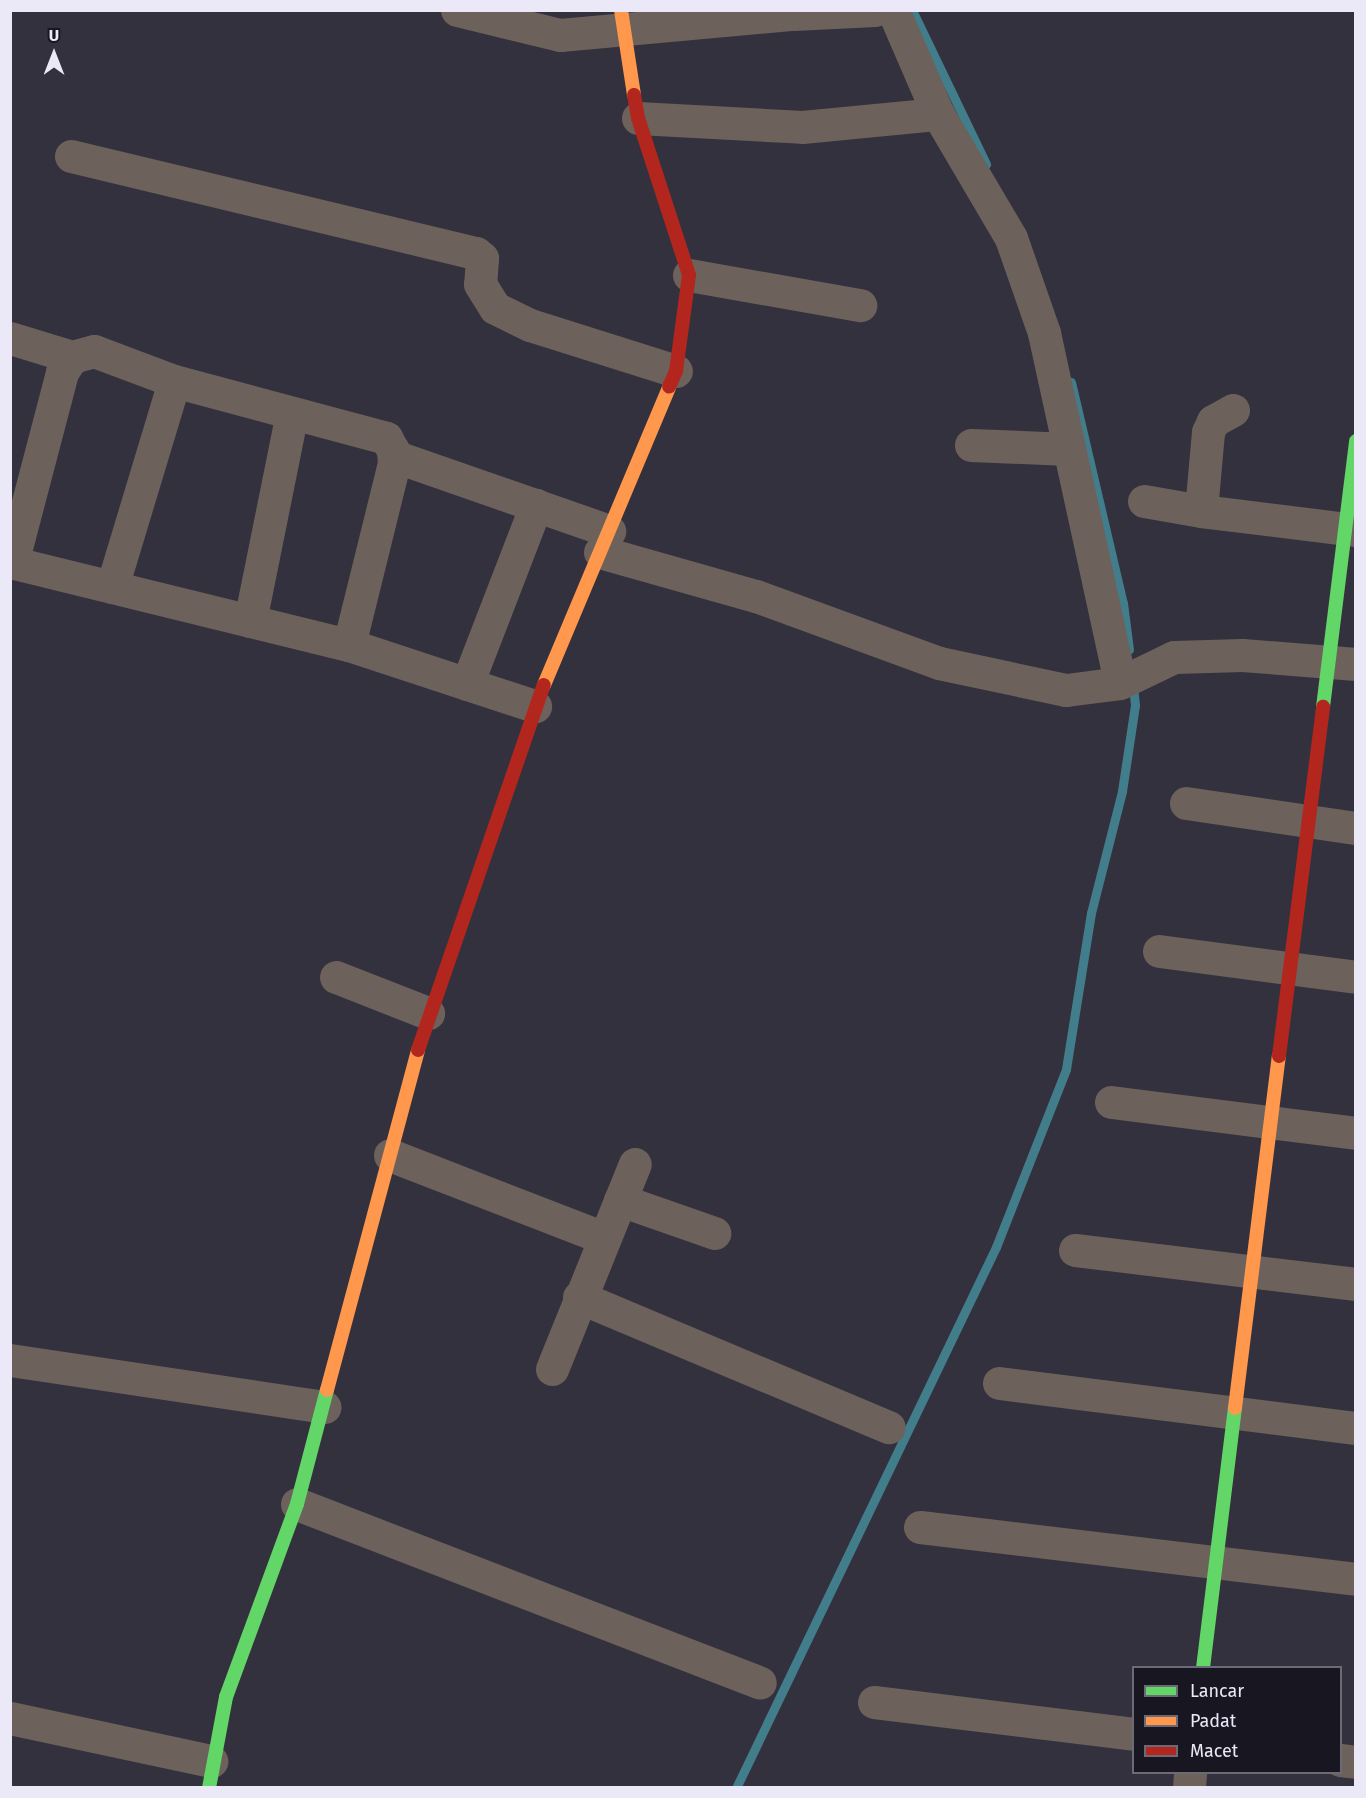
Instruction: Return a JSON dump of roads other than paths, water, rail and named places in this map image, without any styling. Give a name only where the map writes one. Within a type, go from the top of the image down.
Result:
[{"type":"street","points":[[457,10],[560,35],[622,21],[875,10]]},
{"type":"street","points":[[893,10],[938,114],[1011,238],[1044,333],[1069,449],[1133,676]]},
{"type":"street","points":[[10,1718],[210,1774],[226,1697],[297,1504],[428,1013],[535,706],[676,371],[689,275],[638,118],[622,21]]},
{"type":"street","points":[[638,118],[801,128],[938,114]]},
{"type":"street","points":[[71,156],[476,253],[482,258],[480,284],[495,308],[530,325],[676,371]]},
{"type":"street","points":[[689,275],[860,306]]},
{"type":"street","points":[[10,338],[72,357],[94,351],[174,381],[387,438],[394,456],[349,645]]},
{"type":"street","points":[[72,357],[62,372],[11,562],[349,645],[535,706]]},
{"type":"street","points":[[112,587],[174,381]]},
{"type":"street","points":[[1201,511],[1208,432],[1213,421],[1233,410]]},
{"type":"street","points":[[250,621],[292,413]]},
{"type":"street","points":[[1203,1666],[1308,823],[1343,663],[1356,441]]},
{"type":"street","points":[[971,445],[1069,449]]},
{"type":"street","points":[[394,456],[536,505],[604,542],[939,663],[1066,690],[1133,676],[1174,657],[1242,655],[1343,663]]},
{"type":"street","points":[[1144,501],[1201,511],[1350,530]]},
{"type":"street","points":[[467,684],[536,505]]},
{"type":"street","points":[[1186,803],[1308,823],[1356,828]]},
{"type":"street","points":[[1159,951],[1356,977]]},
{"type":"street","points":[[336,978],[428,1013]]},
{"type":"street","points":[[1111,1101],[1270,1124],[1356,1133]]},
{"type":"street","points":[[390,1155],[604,1238]]},
{"type":"street","points":[[552,1369],[579,1297],[635,1164]]},
{"type":"street","points":[[620,1200],[714,1233]]},
{"type":"street","points":[[1075,1250],[1356,1284]]},
{"type":"street","points":[[579,1297],[889,1426]]},
{"type":"street","points":[[10,1360],[324,1407]]},
{"type":"street","points":[[999,1383],[1356,1428]]},
{"type":"street","points":[[297,1504],[760,1683]]},
{"type":"street","points":[[920,1527],[1356,1579]]},
{"type":"street","points":[[874,1702],[1132,1734]]},
{"type":"waterway","points":[[912,10],[986,164]]},
{"type":"waterway","points":[[1071,382],[1123,603],[1129,650]]},
{"type":"waterway","points":[[736,1788],[996,1247],[1066,1069],[1091,913],[1122,791],[1135,705],[1133,685]]}]
